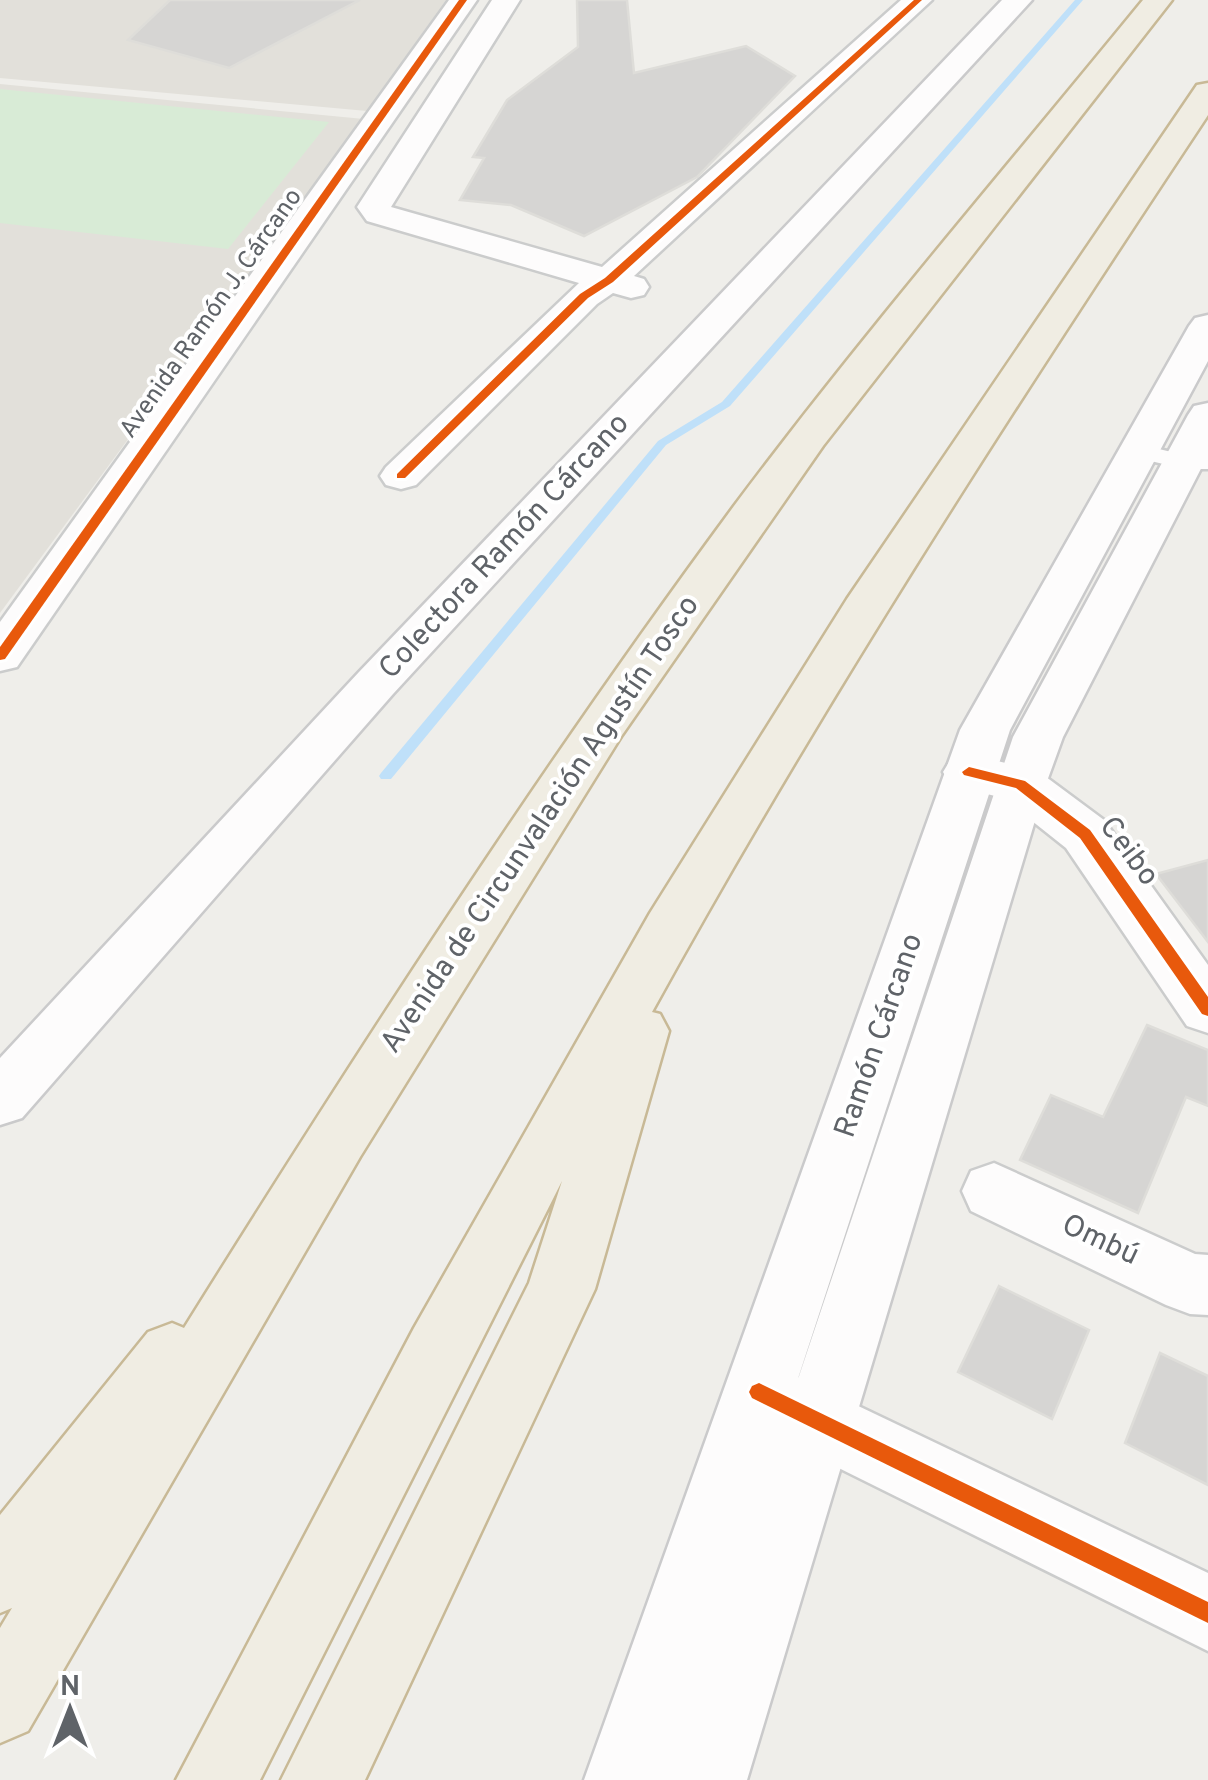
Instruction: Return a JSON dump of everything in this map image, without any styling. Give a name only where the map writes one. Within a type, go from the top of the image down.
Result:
[{"type":"highway","name":"Avenida de Circunvalación Agustín Tosco","points":[[0,1703],[312,1175],[457,943],[702,583],[870,360],[1158,0]]},
{"type":"highway","points":[[218,1780],[527,1185],[670,928],[795,718],[934,498],[1208,92]]},
{"type":"highway","points":[[322,1780],[561,1289],[670,928]]},
{"type":"highway","points":[[0,1575],[312,1175]]},
{"type":"street","name":"Avenida Ramón J. Cárcano","points":[[0,656],[463,0]]},
{"type":"street","points":[[506,0],[374,207],[391,218],[649,294]]},
{"type":"street","points":[[401,476],[584,296],[609,280],[918,0]]},
{"type":"street","name":"Colectora Ramón Cárcano","points":[[0,1100],[121,962],[499,552],[1018,0]]},
{"type":"street","name":"Ramón Cárcano","points":[[706,1780],[790,1407],[995,778],[1038,738],[1185,443],[1208,326]]},
{"type":"street","name":"Ceibo","points":[[995,778],[1085,834],[1208,1010]]},
{"type":"street","name":"Ombú","points":[[994,1190],[1190,1284],[1208,1285]]},
{"type":"street","points":[[790,1407],[1208,1613]]},
{"type":"street","name":"Ramón Cárcano","points":[[625,1780],[790,1407]]},
{"type":"shaded area","points":[[0,0],[446,0],[367,111],[0,78]]},
{"type":"shaded area","points":[[0,84],[364,119],[0,613]]},
{"type":"green space","points":[[0,89],[329,122],[228,249],[0,223]]},
{"type":"building","points":[[170,0],[360,0],[229,68],[128,40]]},
{"type":"building","points":[[577,0],[627,0],[634,73],[746,46],[795,76],[697,177],[584,236],[511,205],[460,200],[484,158],[473,157],[507,100],[578,47]]},
{"type":"building","points":[[1208,860],[1208,942],[1156,874]]},
{"type":"building","points":[[1147,1025],[1208,1050],[1208,1106],[1186,1097],[1138,1213],[1020,1160],[1051,1095],[1103,1117]]},
{"type":"building","points":[[999,1286],[1089,1330],[1052,1419],[958,1372]]},
{"type":"building","points":[[1160,1353],[1208,1376],[1208,1485],[1125,1443]]},
{"type":"waterway","points":[[386,776],[662,443],[726,404],[1079,0]]},
{"type":"cycle path","points":[[0,656],[463,0]]},
{"type":"cycle path","points":[[401,476],[584,296],[609,280],[918,0]]},
{"type":"cycle path","points":[[969,772],[1020,784],[1085,834],[1208,1010]]},
{"type":"cycle path","points":[[759,1392],[1208,1613]]}]
